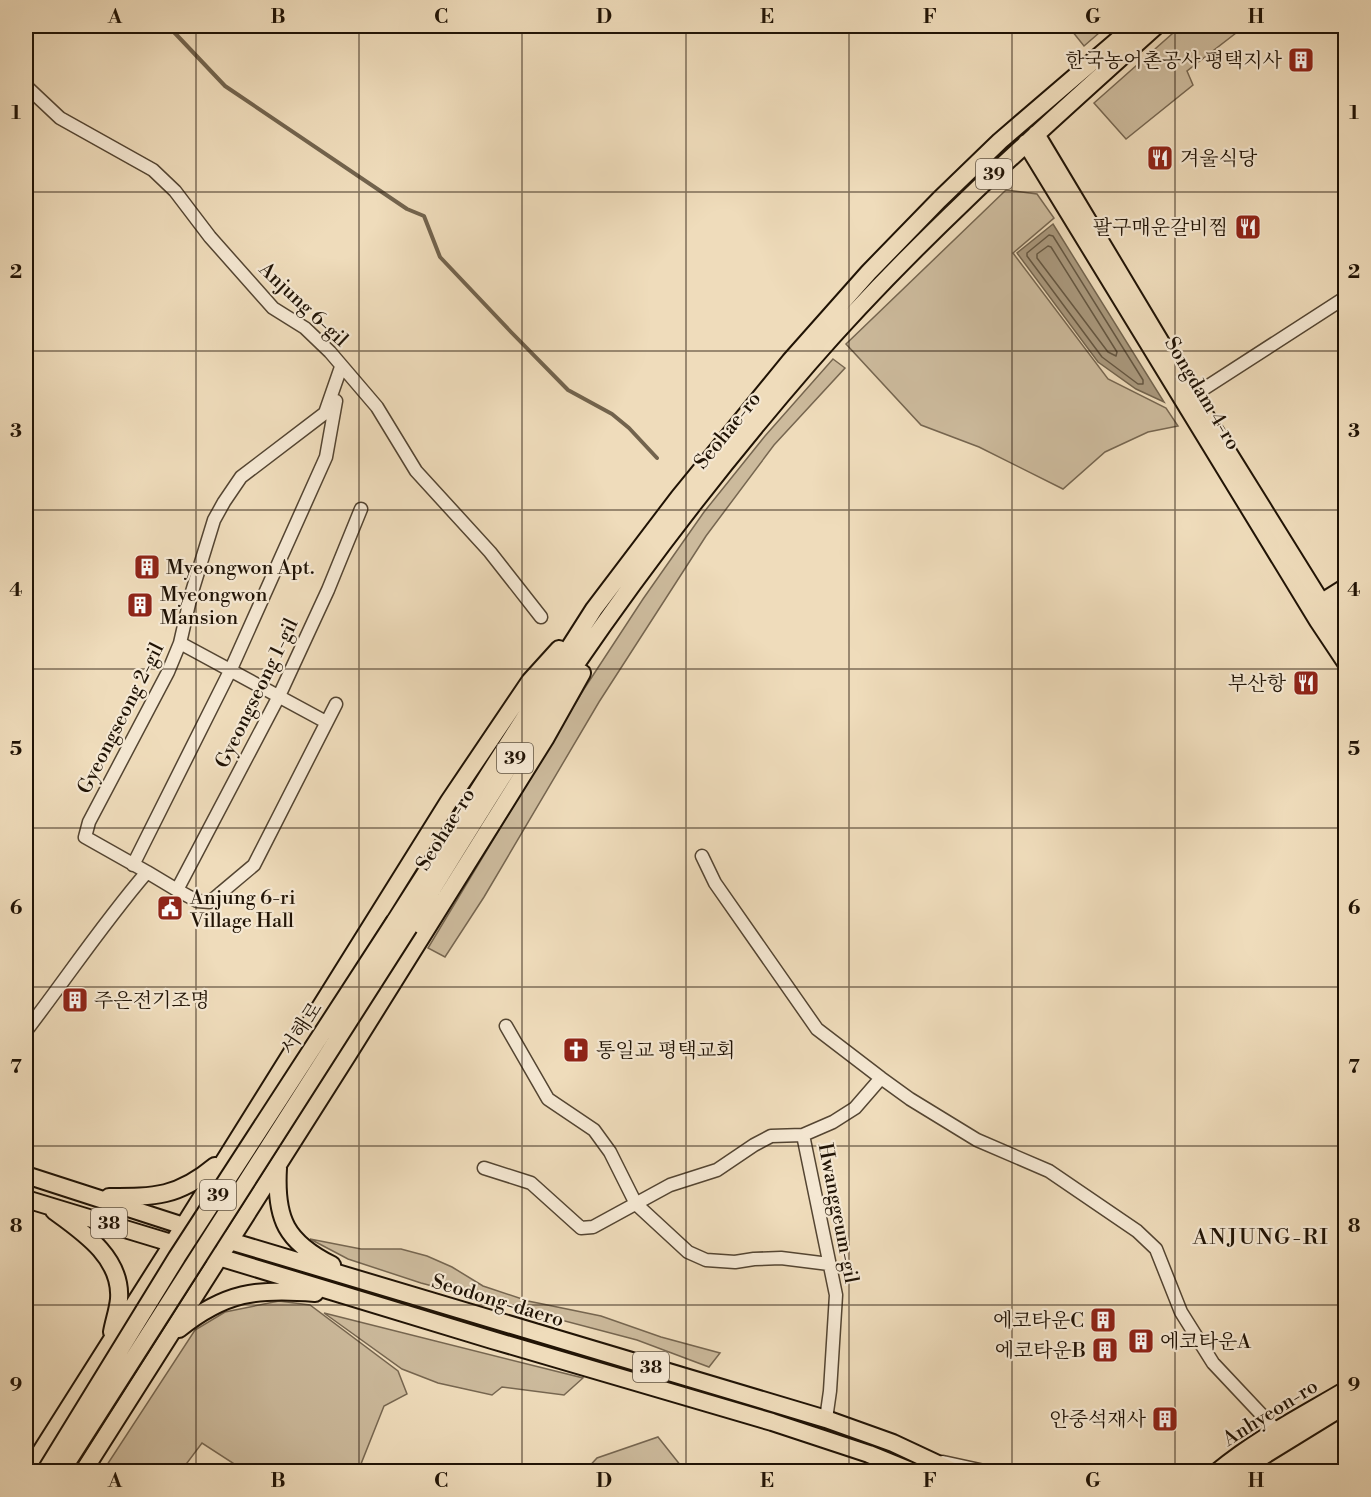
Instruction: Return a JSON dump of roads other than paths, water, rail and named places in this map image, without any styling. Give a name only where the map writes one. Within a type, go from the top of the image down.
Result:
[{"type":"main road","name":"Seohae-ro","points":[[594,609],[679,497],[775,379],[869,272],[1000,141],[1134,26]]},
{"type":"main road","name":"Seohae-ro","points":[[402,924],[574,667],[698,498],[815,356],[926,237],[1156,26]]},
{"type":"main road","name":"Songdam 4-ro","points":[[1031,139],[1319,612],[1346,663]]},
{"type":"main road","points":[[1319,612],[1346,587]]},
{"type":"main road","points":[[83,1472],[545,739],[628,593]]},
{"type":"main road","points":[[1319,612],[1346,603]]},
{"type":"main road","name":"서해로","points":[[61,1472],[402,924],[594,609]]},
{"type":"main road","points":[[28,1472],[455,792],[530,681],[594,609]]},
{"type":"main road","name":"Songdam 4-ro","points":[[1319,612],[1346,642]]},
{"type":"main road","name":"서해로","points":[[45,1472],[177,1257],[402,924]]},
{"type":"main road","points":[[93,1197],[157,1196],[171,1193],[201,1178],[226,1157]]},
{"type":"main road","points":[[278,1165],[276,1194],[281,1217],[291,1234],[303,1248],[323,1261],[365,1282]]},
{"type":"main road","name":"Seodong-daero","points":[[26,1175],[230,1242],[826,1419],[893,1443],[956,1472]]},
{"type":"main road","name":"Seodong-daero","points":[[26,1199],[772,1422],[869,1454],[913,1472]]},
{"type":"main road","points":[[43,1204],[97,1244],[112,1268],[119,1298],[110,1342]]},
{"type":"main road","points":[[167,1339],[202,1311],[217,1303],[249,1293],[294,1291],[351,1296]]},
{"type":"main road","name":"Anhyeon-ro","points":[[1217,1472],[1237,1455],[1276,1430],[1346,1390]]},
{"type":"main road","name":"Anhyeon-ro","points":[[1237,1472],[1346,1405]]},
{"type":"street","name":"Anjung 6-gil","points":[[26,86],[60,118],[153,170],[175,191],[210,237],[273,308],[305,328],[330,352],[376,407],[416,471],[490,552],[541,617]]},
{"type":"street","points":[[1188,399],[1346,297]]},
{"type":"street","name":"Gyeongseong 2-gil","points":[[147,872],[86,837],[89,822],[180,643],[191,595],[214,520],[241,477],[325,413],[341,367]]},
{"type":"street","points":[[133,865],[231,669],[326,457],[341,367]]},
{"type":"street","name":"Gyeongseong 1-gil","points":[[177,890],[279,696],[328,590],[361,509]]},
{"type":"street","points":[[180,643],[326,722]]},
{"type":"street","points":[[26,1031],[117,907],[147,872],[197,901],[210,902],[254,865],[336,704]]},
{"type":"street","points":[[702,856],[726,900],[817,1029],[881,1078],[977,1140],[1049,1171],[1137,1231],[1156,1249],[1180,1312],[1213,1363],[1276,1430]]},
{"type":"street","points":[[506,1026],[548,1099],[594,1130],[610,1152],[636,1204],[688,1252],[706,1260],[735,1262],[754,1258],[781,1258],[829,1264]]},
{"type":"street","points":[[803,1135],[833,1122],[855,1108],[881,1078]]},
{"type":"street","name":"Hwanggeum-gil","points":[[484,1168],[531,1183],[581,1228],[593,1227],[670,1185],[717,1170],[771,1136],[803,1135],[836,1295],[826,1419]]},
{"type":"street","points":[[934,1460],[989,1472]]},
{"type":"water","points":[[1053,224],[1164,402],[1136,389],[1098,362],[1017,253]]},
{"type":"waterway","points":[[165,26],[171,29],[225,86],[407,209],[424,216],[440,257],[511,332],[568,390],[612,414],[629,428],[657,458]]},
{"type":"place","name":"한국농어촌공사 평택지사","points":[[1301,60]]},
{"type":"place","name":"겨울식당","points":[[1160,158]]},
{"type":"place","name":"팔구매운갈비찜","points":[[1248,227]]},
{"type":"place","name":"Myeongwon Apt.","points":[[147,567]]},
{"type":"place","name":"Myeongwon Mansion","points":[[140,605]]},
{"type":"place","name":"부산항","points":[[1306,683]]},
{"type":"place","name":"Anjung 6-ri Village Hall","points":[[170,908]]},
{"type":"place","name":"주은전기조명","points":[[75,1000]]},
{"type":"place","name":"통일교 평택교회","points":[[576,1050]]},
{"type":"place","name":"에코타운C","points":[[1103,1320]]},
{"type":"place","name":"에코타운A","points":[[1141,1341]]},
{"type":"place","name":"에코타운B","points":[[1105,1350]]},
{"type":"place","name":"안중석재사","points":[[1165,1419]]},
{"type":"district","name":"ANJUNG-RI","points":[[1261,1236]]}]
